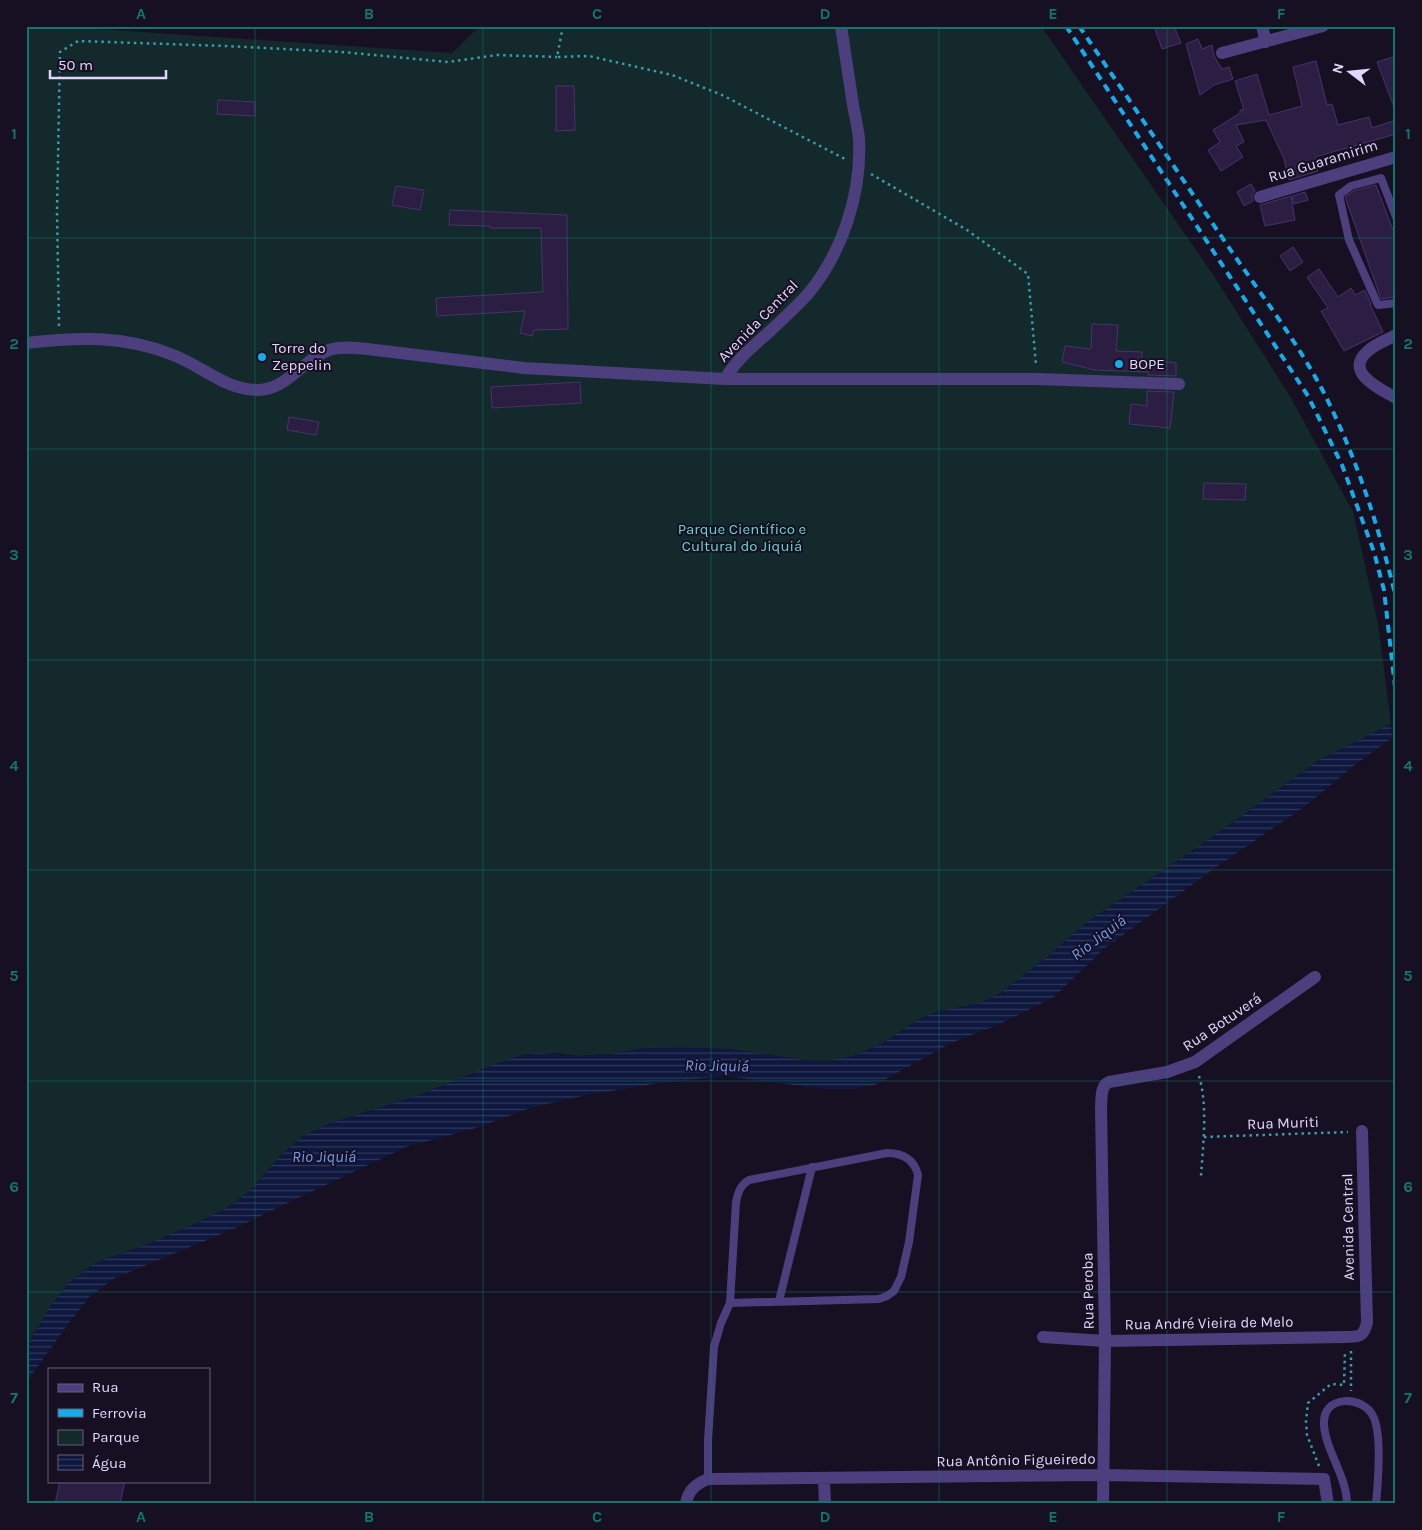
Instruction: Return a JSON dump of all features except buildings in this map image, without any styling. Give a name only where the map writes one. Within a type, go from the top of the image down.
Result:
[{"type":"street","name":"Avenida Central","points":[[726,379],[733,366],[750,348],[789,315],[808,292],[827,265],[847,222],[858,166],[858,139],[841,26]]},
{"type":"street","points":[[1262,26],[1266,42]]},
{"type":"street","points":[[1222,53],[1323,26]]},
{"type":"street","name":"Rua Guaramirim","points":[[1260,197],[1396,157]]},
{"type":"street","points":[[1396,336],[1368,350],[1362,357],[1360,368],[1362,375],[1369,382],[1396,398]]},
{"type":"street","points":[[26,343],[59,339],[117,340],[143,344],[175,355],[221,382],[251,390],[262,390],[272,387],[285,380],[317,355],[342,347],[524,368],[726,379],[1037,379],[1179,384]]},
{"type":"street","name":"Rua Botuverá","points":[[1109,1082],[1167,1072],[1195,1062],[1315,976]]},
{"type":"street","name":"Rua Peroba","points":[[1103,1504],[1105,1341],[1101,1107],[1103,1088],[1109,1082]]},
{"type":"street","name":"Avenida Central","points":[[1362,1131],[1367,1322]]},
{"type":"street","name":"Rua André Vieira de Melo","points":[[1043,1337],[1105,1341],[1358,1337],[1363,1333],[1367,1322]]},
{"type":"street","name":"Rua Antônio Figueiredo","points":[[708,1479],[1102,1476],[1324,1479],[1328,1504]]},
{"type":"street","points":[[686,1504],[687,1496],[691,1489],[708,1479]]},
{"type":"street","points":[[824,1479],[824,1504]]},
{"type":"lane","points":[[1396,217],[1381,178],[1351,186],[1339,195],[1349,240],[1378,306],[1396,303]]},
{"type":"lane","points":[[708,1479],[708,1440],[714,1347],[721,1323],[730,1303],[736,1202],[740,1188],[749,1180],[886,1153],[895,1153],[910,1160],[916,1168],[918,1175],[909,1242],[901,1277],[894,1291],[880,1299],[730,1303]]},
{"type":"lane","points":[[779,1301],[812,1167]]},
{"type":"lane","points":[[1347,1504],[1343,1480],[1325,1432],[1324,1422],[1328,1409],[1338,1401],[1345,1400],[1365,1406],[1371,1411],[1374,1418],[1377,1432],[1376,1504]]},
{"type":"path","points":[[557,57],[563,26]]},
{"type":"path","points":[[59,339],[57,212],[60,52],[78,41],[342,52],[448,62],[498,55],[589,56],[672,75],[722,95],[858,166],[967,230],[1028,274],[1037,379]]},
{"type":"path","points":[[1195,1062],[1202,1086],[1204,1137],[1201,1176]]},
{"type":"path","name":"Rua Muriti","points":[[1204,1137],[1362,1131]]},
{"type":"path","points":[[1345,1351],[1351,1351],[1350,1393],[1357,1394]]},
{"type":"green space","name":"Parque Científico e Cultural do Jiquiá","points":[[26,26],[53,26],[452,53],[480,26],[1041,26],[1214,276],[1291,398],[1353,512],[1378,623],[1391,724],[1319,760],[1224,829],[1086,923],[1045,959],[1002,992],[981,1003],[936,1012],[916,1021],[885,1042],[854,1056],[826,1061],[803,1060],[730,1049],[653,1047],[609,1054],[580,1056],[555,1053],[522,1055],[420,1095],[331,1123],[303,1136],[280,1156],[251,1190],[230,1206],[151,1243],[95,1263],[69,1283],[50,1307],[26,1347]]},
{"type":"water","name":"Rio Jiquiá","points":[[1391,724],[1392,738],[1356,764],[1304,807],[1215,868],[1105,948],[1054,997],[998,1025],[953,1042],[875,1085],[853,1089],[824,1089],[726,1076],[665,1082],[587,1095],[530,1108],[476,1128],[406,1147],[231,1230],[115,1278],[90,1296],[26,1383],[26,1347],[50,1307],[69,1283],[95,1263],[151,1243],[230,1206],[251,1190],[280,1156],[303,1136],[331,1123],[420,1095],[522,1055],[538,1053],[580,1056],[609,1054],[653,1047],[730,1049],[803,1060],[826,1061],[854,1056],[885,1042],[916,1021],[936,1012],[981,1003],[1002,992],[1045,959],[1086,923],[1224,829],[1319,760]]},
{"type":"railway","points":[[1066,26],[1308,396],[1342,465],[1374,552],[1384,590],[1395,687],[1396,720]]},
{"type":"railway","points":[[1079,26],[1279,320],[1323,391],[1356,466],[1382,545],[1396,598]]},
{"type":"place","name":"Torre do Zeppelin","points":[[262,357]]},
{"type":"place","name":"BOPE","points":[[1119,364]]}]
